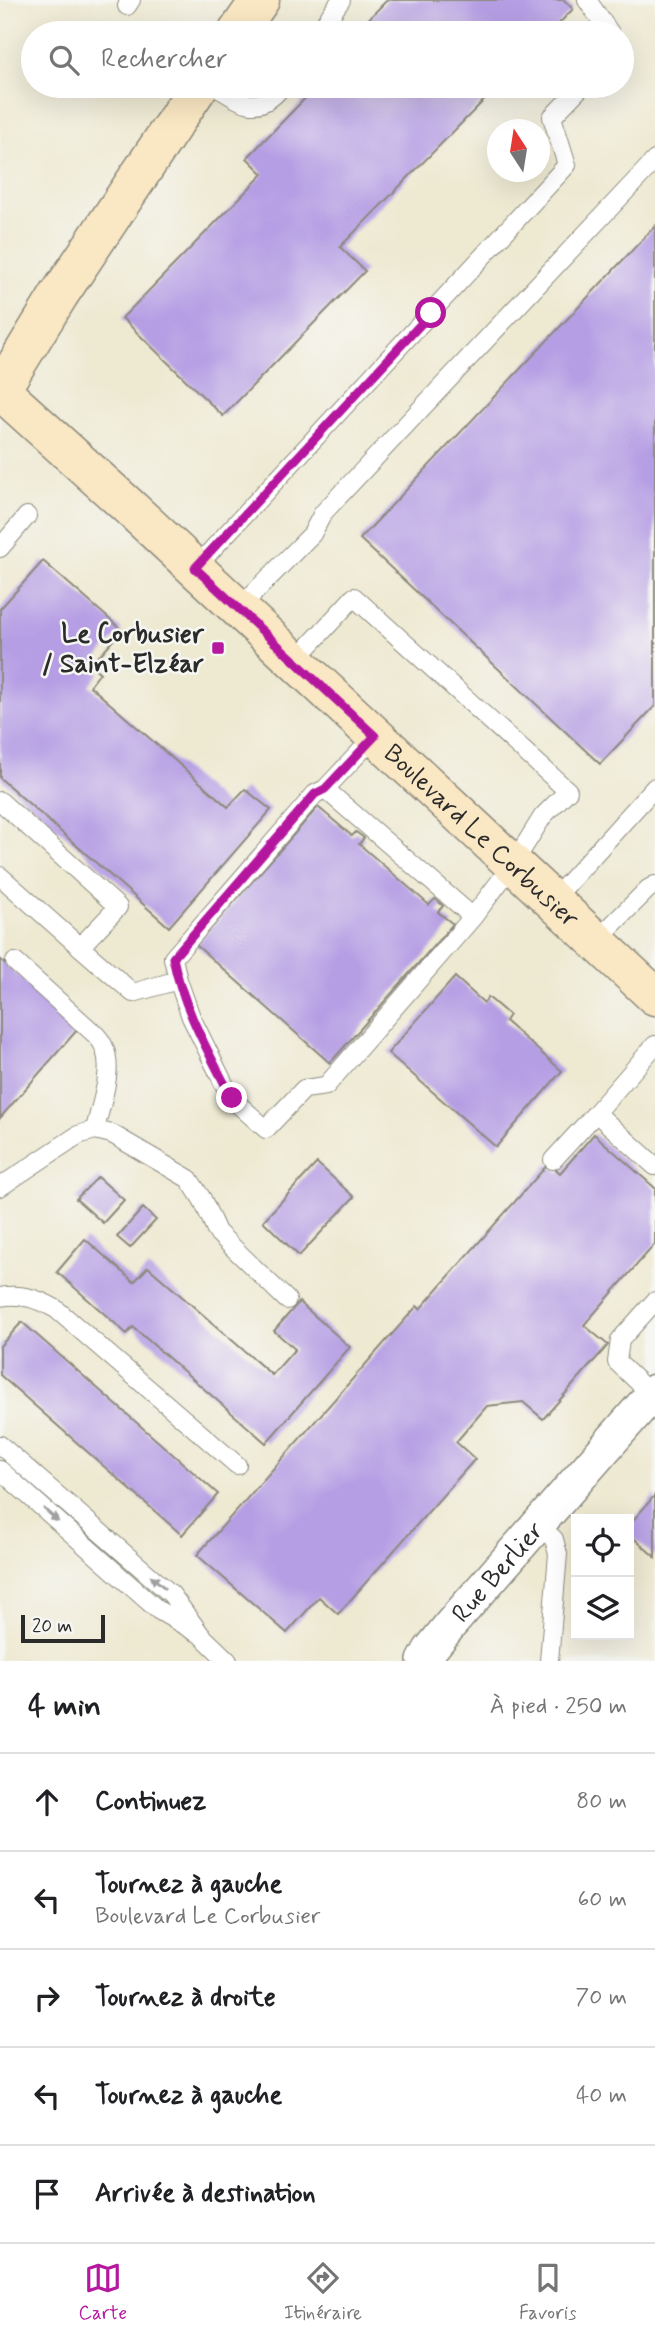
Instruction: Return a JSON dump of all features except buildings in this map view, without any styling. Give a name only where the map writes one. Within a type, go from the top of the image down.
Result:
[{"type":"street","points":[[245,21],[260,0]]},
{"type":"street","points":[[0,391],[66,284],[191,98]]},
{"type":"street","name":"Boulevard Le Corbusier","points":[[0,391],[195,568],[655,996]]},
{"type":"street","name":"Rue Berlier","points":[[424,1661],[444,1632],[654,1393]]},
{"type":"lane","points":[[326,21],[341,0]]},
{"type":"lane","points":[[587,0],[602,21]]},
{"type":"lane","points":[[235,98],[256,105],[271,98]]},
{"type":"lane","points":[[195,568],[567,165],[552,117],[570,98]]},
{"type":"lane","points":[[238,609],[312,534],[323,513],[655,160]]},
{"type":"lane","points":[[0,548],[27,516]]},
{"type":"lane","points":[[295,662],[354,597],[568,791],[543,816],[513,864],[472,916],[326,1086],[303,1089],[266,1129],[232,1098],[191,1017],[173,958],[315,794],[325,789],[375,736]]},
{"type":"lane","points":[[552,901],[655,787]]},
{"type":"lane","points":[[325,789],[472,916]]},
{"type":"lane","points":[[0,802],[118,907],[80,947]]},
{"type":"lane","points":[[0,876],[133,993],[178,980]]},
{"type":"lane","points":[[596,941],[648,889],[655,886]]},
{"type":"lane","points":[[15,962],[97,1035],[106,1047],[107,1072],[95,1130]]},
{"type":"lane","points":[[553,1160],[655,1045]]},
{"type":"lane","points":[[596,1113],[655,1166]]},
{"type":"lane","points":[[0,1187],[78,1135],[95,1130],[112,1134],[189,1179],[202,1199],[217,1233],[287,1300]]},
{"type":"lane","points":[[0,1297],[27,1297],[56,1309],[237,1465]]},
{"type":"lane","points":[[654,1393],[617,1362],[620,1340],[655,1301]]},
{"type":"lane","points":[[0,1445],[171,1594],[201,1635],[228,1661]]},
{"type":"lane","points":[[0,1470],[158,1610],[201,1635]]},
{"type":"lane","points":[[538,1525],[554,1539],[558,1555],[549,1661]]},
{"type":"place","name":"Le Corbusier / Saint-Elzéar","points":[[218,648]]},
{"type":"route","points":[[232,1098],[191,1017],[173,958],[315,794],[325,789],[375,736],[195,568],[431,313]]}]
